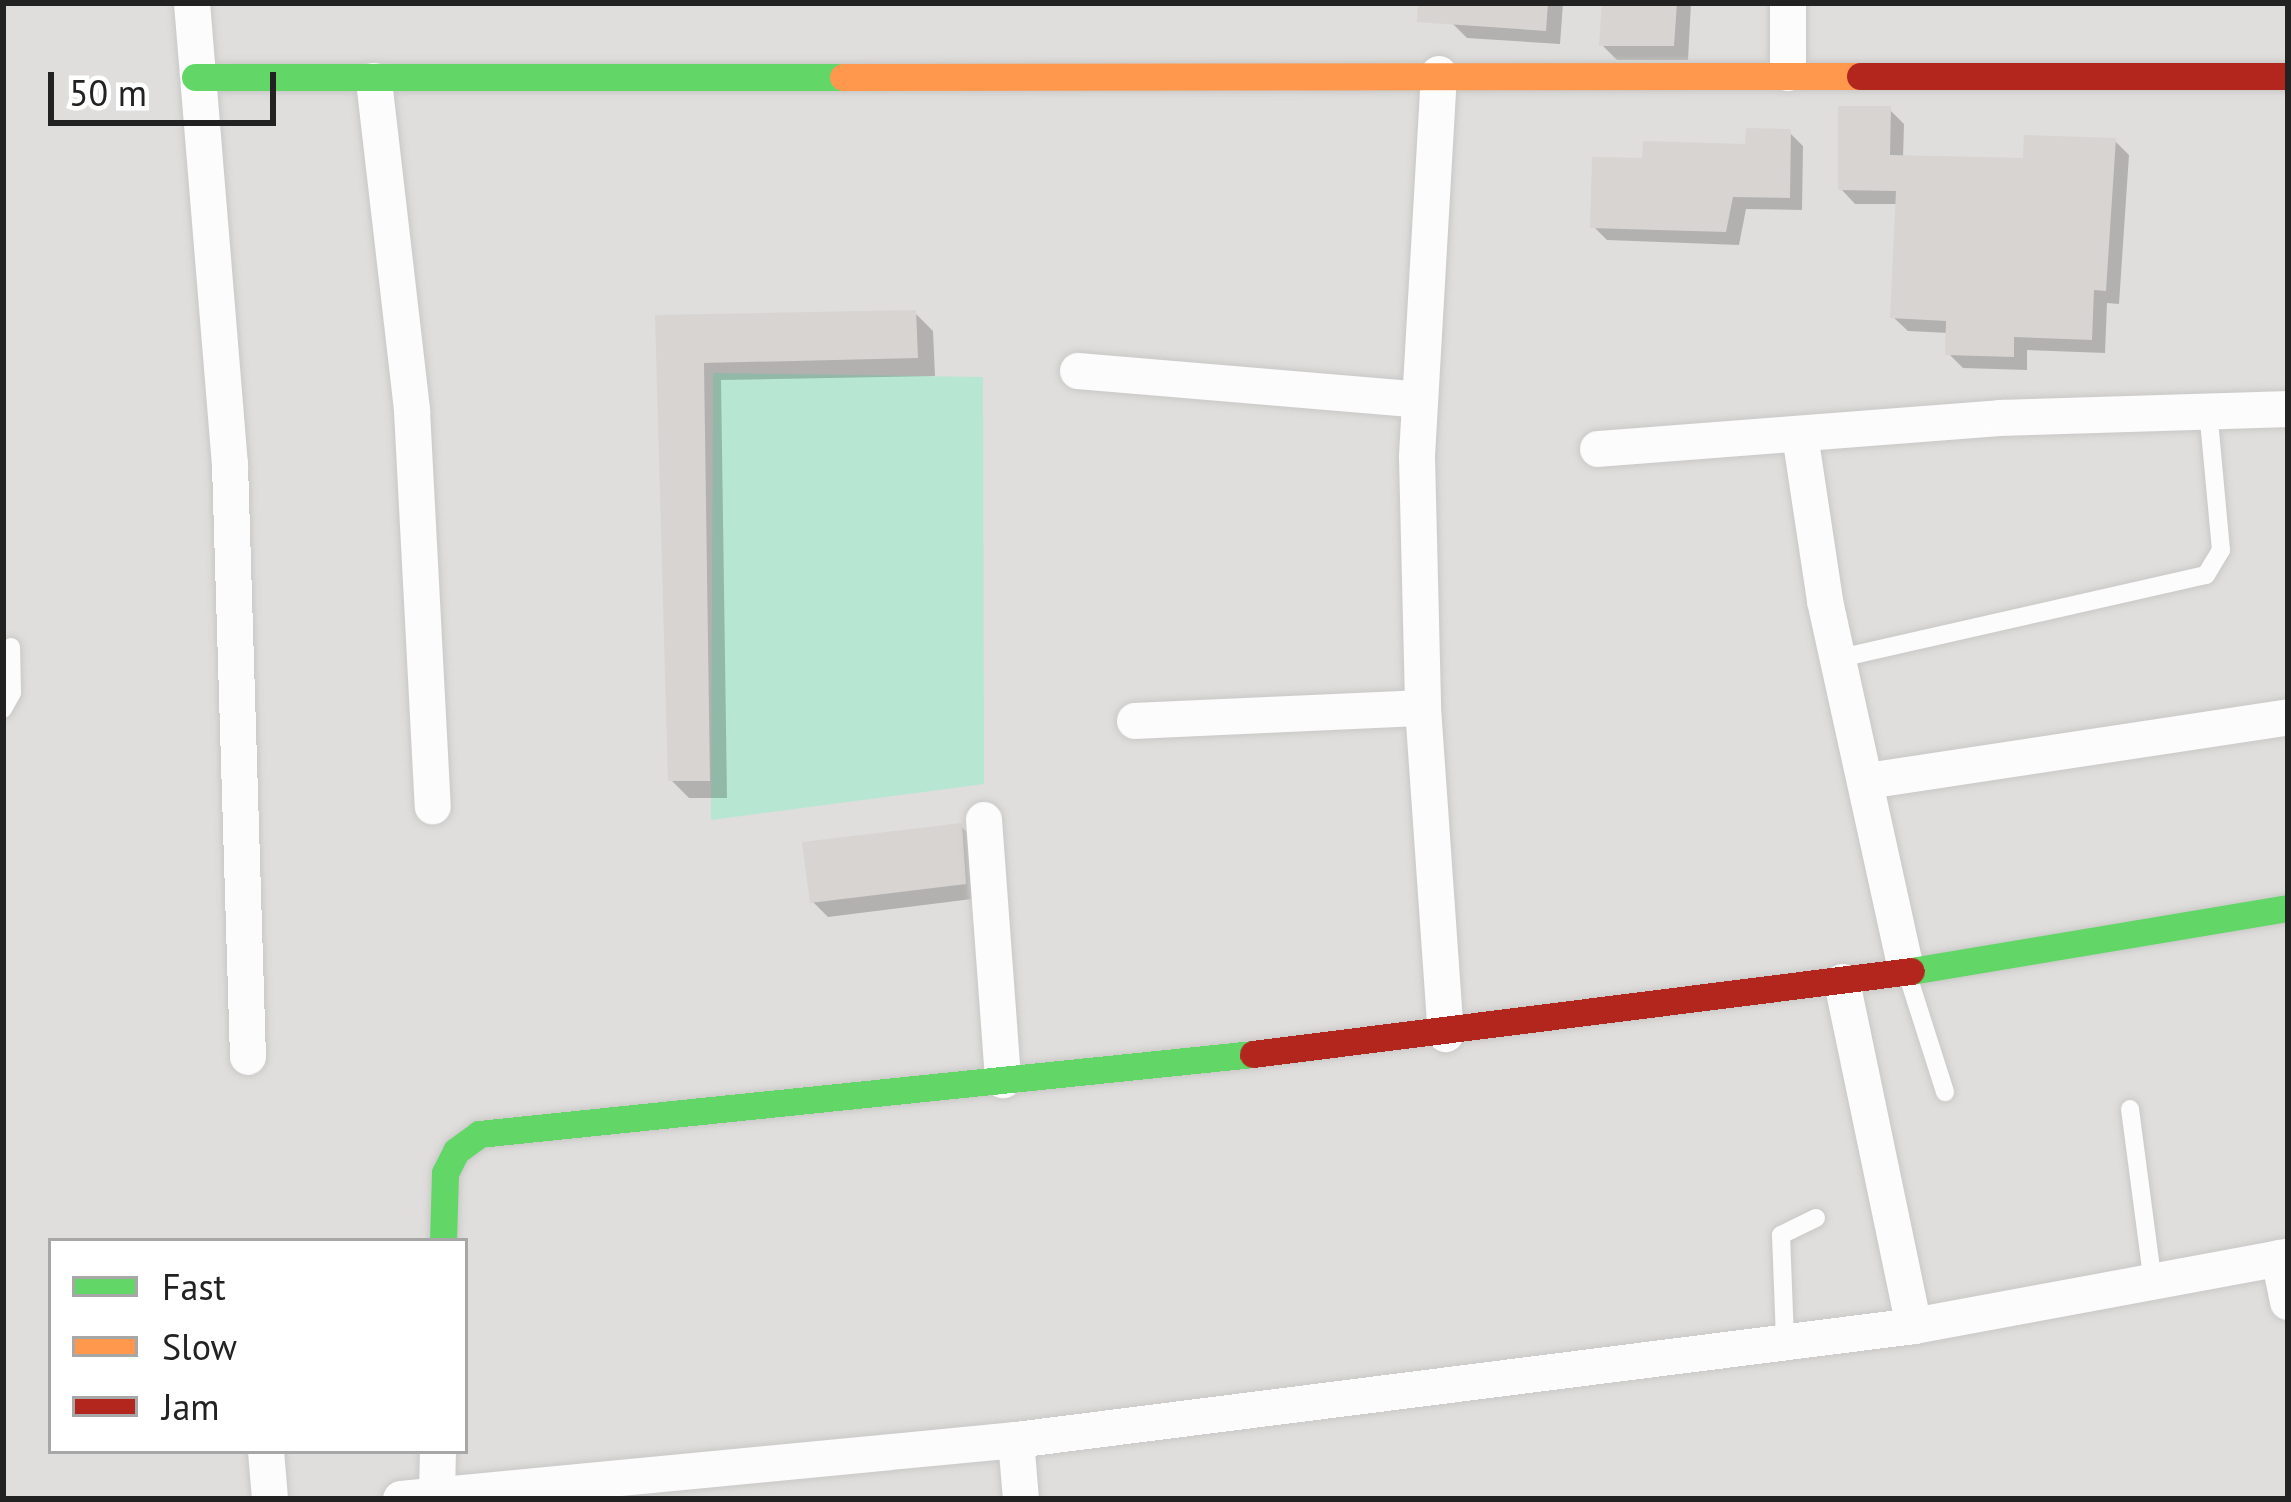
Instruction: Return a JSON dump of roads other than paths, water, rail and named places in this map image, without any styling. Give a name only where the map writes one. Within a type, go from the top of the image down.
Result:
[{"type":"street","points":[[192,3],[230,465],[248,1057]]},
{"type":"street","points":[[1788,3],[1788,74]]},
{"type":"street","points":[[195,76],[374,81],[1439,74],[2288,76]]},
{"type":"street","points":[[1439,74],[1420,400],[1423,708],[1446,1034]]},
{"type":"street","points":[[374,81],[412,411],[433,806]]},
{"type":"street","points":[[1078,371],[1420,400]]},
{"type":"street","points":[[1598,449],[2208,408],[2288,409]]},
{"type":"street","points":[[1800,435],[1840,658],[1906,968]]},
{"type":"street","points":[[1135,721],[1423,708]]},
{"type":"street","points":[[1868,782],[2288,717]]},
{"type":"street","points":[[984,820],[1003,1080]]},
{"type":"street","points":[[443,1238],[445,1173],[456,1151],[478,1134],[1446,1034],[1842,982],[2288,908]]},
{"type":"street","points":[[1842,982],[1914,1326]]},
{"type":"street","points":[[437,1454],[419,1497],[1016,1440],[1914,1326],[2284,1258],[2288,1302]]},
{"type":"street","points":[[1016,1440],[1021,1499]]},
{"type":"street","points":[[266,1454],[270,1499]]},
{"type":"lane","points":[[1840,658],[2206,575],[2221,550],[2208,408]]},
{"type":"lane","points":[[3,709],[12,693],[11,647]]},
{"type":"lane","points":[[1906,968],[1946,1092]]},
{"type":"lane","points":[[2131,1109],[2153,1283]]},
{"type":"lane","points":[[1785,1340],[1781,1234],[1816,1218]]}]
